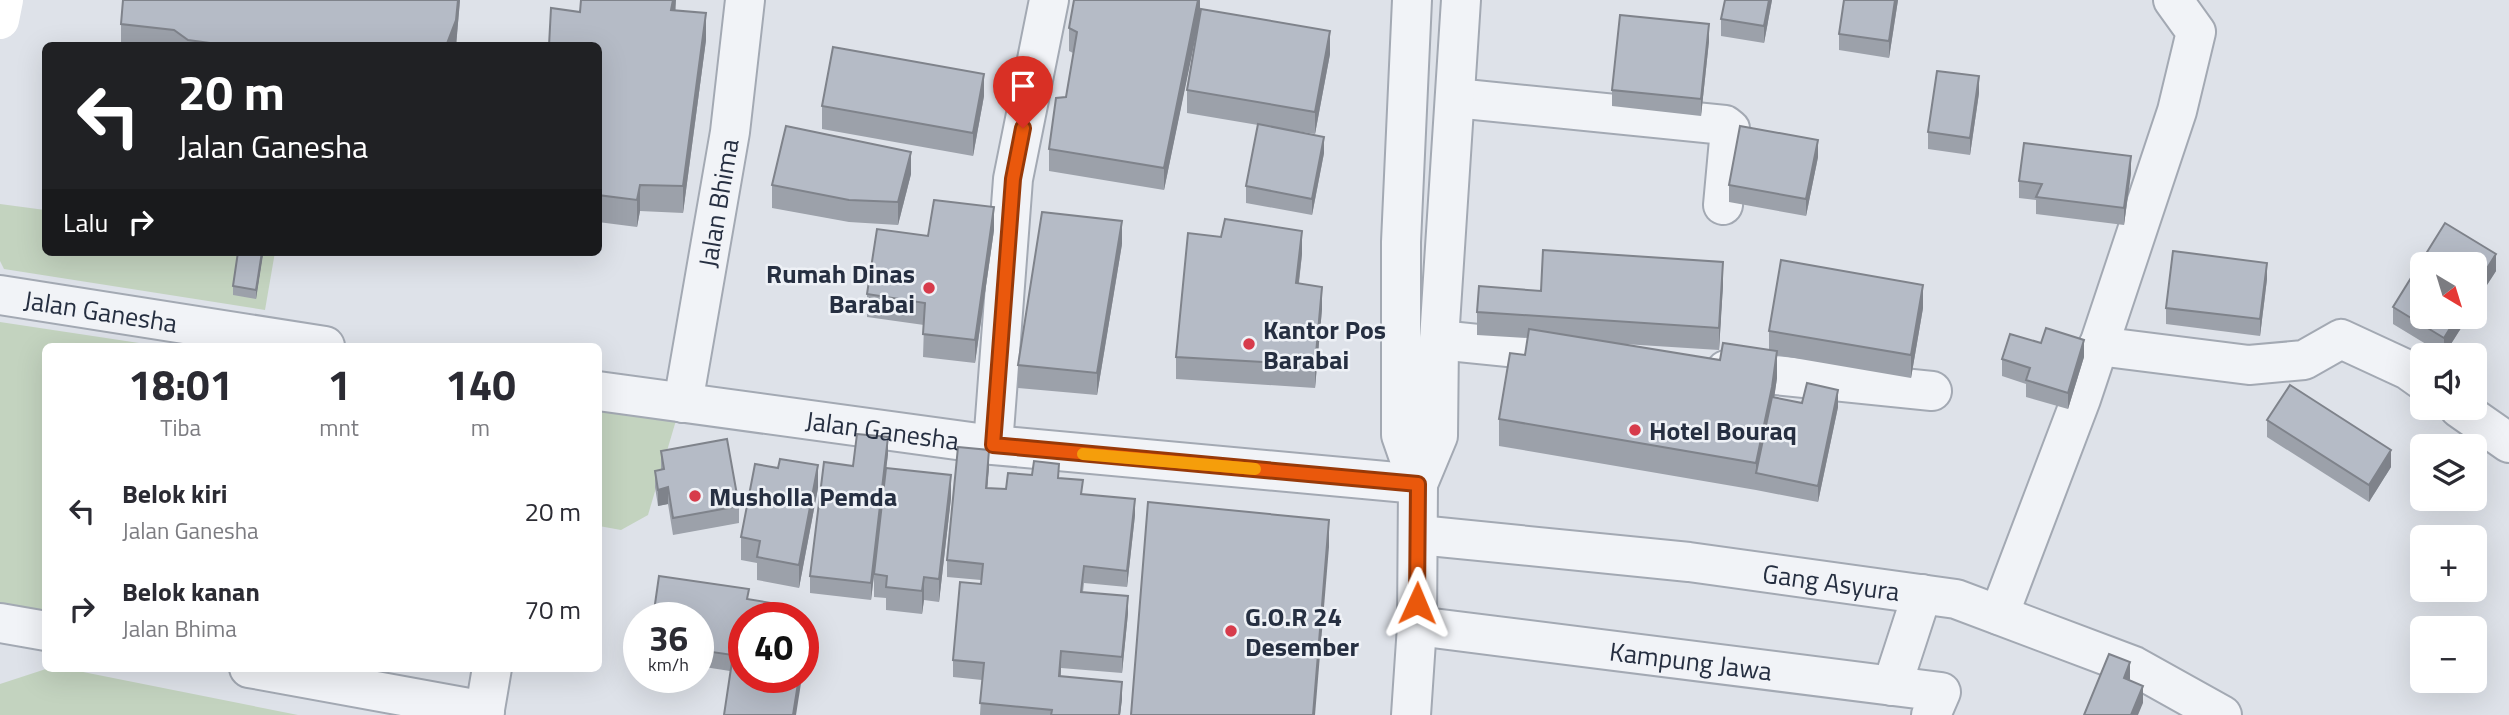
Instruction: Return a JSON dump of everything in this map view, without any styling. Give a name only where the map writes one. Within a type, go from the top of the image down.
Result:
[{"type":"main road","points":[[0,20],[4,0]]},
{"type":"street","name":"Jalan Bhima","points":[[683,403],[730,132],[745,0]]},
{"type":"street","points":[[993,445],[1013,179],[1049,0]]},
{"type":"street","points":[[1411,715],[1417,626],[1418,484],[1401,435],[1401,242],[1412,0]]},
{"type":"street","points":[[1418,484],[1438,436],[1439,340],[1461,0]]},
{"type":"street","points":[[1998,615],[2081,400],[2177,111],[2196,33],[2173,0]]},
{"type":"street","points":[[1455,98],[1725,125],[1730,129],[1723,205]]},
{"type":"street","name":"Jalan Ganesha","points":[[0,295],[306,343]]},
{"type":"street","points":[[2098,346],[2249,365],[2304,360],[2341,339],[2410,371]]},
{"type":"street","points":[[1439,340],[1603,357]]},
{"type":"street","points":[[1686,365],[1932,391]]},
{"type":"street","name":"Jalan Ganesha","points":[[602,392],[993,445],[1418,484]]},
{"type":"street","points":[[2476,420],[2509,443]]},
{"type":"street","name":"Gang Asyura","points":[[1419,535],[1689,562],[1956,599],[2134,666],[2222,715]]},
{"type":"street","points":[[1892,686],[1922,594]]},
{"type":"street","points":[[0,623],[42,630]]},
{"type":"street","name":"Kampung Jawa","points":[[1417,626],[1941,692],[1931,715]]},
{"type":"street","points":[[271,672],[484,713],[491,672]]},
{"type":"green space","points":[[0,204],[42,210],[42,256],[274,256],[265,310],[4,269],[0,261]]},
{"type":"green space","points":[[0,322],[139,343],[42,343],[42,610],[0,603]]},
{"type":"green space","points":[[602,404],[677,417],[648,515],[621,530],[602,527]]},
{"type":"green space","points":[[42,670],[83,672],[298,715],[0,715],[0,684]]},
{"type":"building","points":[[123,0],[458,0],[456,20],[448,42],[203,42],[188,40],[174,30],[121,24]]},
{"type":"building","points":[[581,0],[673,0],[671,10],[706,13],[683,186],[640,185],[637,200],[602,196],[602,42],[549,42],[551,8],[580,12]]},
{"type":"building","points":[[1074,0],[1198,0],[1164,168],[1049,149],[1056,98],[1066,97],[1077,32],[1069,28]]},
{"type":"building","points":[[1725,0],[1769,0],[1764,26],[1721,19]]},
{"type":"building","points":[[1844,0],[1895,0],[1889,41],[1839,34]]},
{"type":"building","points":[[1201,9],[1330,31],[1315,112],[1187,90]]},
{"type":"building","points":[[1620,15],[1709,24],[1701,99],[1612,90]]},
{"type":"building","points":[[833,47],[984,74],[973,133],[822,106]]},
{"type":"building","points":[[1937,71],[1979,76],[1970,138],[1928,132]]},
{"type":"building","points":[[1258,124],[1324,137],[1312,199],[1246,186]]},
{"type":"building","points":[[786,126],[911,152],[898,202],[849,200],[772,185]]},
{"type":"building","points":[[1740,126],[1818,140],[1806,199],[1729,185]]},
{"type":"building","points":[[2024,143],[2131,156],[2124,208],[2036,197],[2042,184],[2019,181]]},
{"type":"building","name":"Rumah Dinas Barabai","points":[[934,200],[994,207],[975,340],[923,334],[925,303],[867,294],[877,229],[928,236]]},
{"type":"building","points":[[1042,212],[1122,221],[1097,373],[1018,365]]},
{"type":"building","name":"Kantor Pos Barabai","points":[[1225,219],[1302,231],[1296,283],[1322,287],[1315,365],[1176,357],[1188,233],[1221,237]]},
{"type":"building","points":[[2445,223],[2496,254],[2487,268],[2487,252],[2427,252]]},
{"type":"building","points":[[1543,250],[1723,262],[1719,328],[1477,312],[1479,286],[1541,291]]},
{"type":"building","points":[[2173,251],[2267,263],[2260,319],[2166,308]]},
{"type":"building","points":[[237,256],[261,256],[256,290],[233,286]]},
{"type":"building","points":[[1781,260],[1923,285],[1911,355],[1769,331]]},
{"type":"building","points":[[2410,280],[2410,317],[2393,307]]},
{"type":"building","points":[[2046,328],[2084,340],[2068,393],[2026,380],[2030,368],[2002,359],[2010,334],[2041,343]]},
{"type":"building","name":"Hotel Bouraq","points":[[1529,329],[1720,360],[1723,343],[1777,351],[1756,463],[1499,419],[1510,353],[1525,355]]},
{"type":"building","points":[[2429,329],[2450,329],[2444,338]]},
{"type":"building","points":[[1807,383],[1838,390],[1818,486],[1756,473],[1772,397],[1802,403]]},
{"type":"building","points":[[2290,385],[2391,450],[2369,485],[2267,420]]},
{"type":"building","points":[[857,434],[888,437],[871,583],[810,576],[824,462],[853,466]]},
{"type":"building","name":"Musholla Pemda","points":[[727,439],[739,506],[673,518],[668,487],[658,490],[655,471],[664,469],[661,451]]},
{"type":"building","points":[[958,447],[989,450],[986,488],[1006,489],[1008,473],[1032,475],[1034,461],[1059,464],[1058,478],[1083,480],[1081,494],[1135,499],[1127,571],[1084,566],[1081,592],[1128,596],[1122,657],[1061,651],[1059,676],[1122,682],[1119,715],[1051,715],[1052,710],[980,703],[984,663],[953,660],[960,582],[981,584],[983,564],[947,560]]},
{"type":"building","points":[[780,459],[818,465],[799,565],[757,557],[760,541],[741,537],[755,464],[778,468]]},
{"type":"building","points":[[886,468],[951,475],[939,579],[924,577],[922,591],[886,587],[887,576],[874,574]]},
{"type":"building","name":"G.O.R 24 Desember","points":[[1148,502],[1329,520],[1313,715],[1131,715]]},
{"type":"building","points":[[659,576],[749,589],[747,599],[765,602],[728,602],[728,654],[714,652],[714,602],[655,602]]},
{"type":"building","points":[[2109,654],[2130,662],[2124,678],[2143,686],[2131,715],[2084,715]]},
{"type":"building","points":[[728,688],[728,693],[796,693],[793,715],[724,715]]},
{"type":"slow traffic","points":[[1083,454],[1255,469]]},
{"type":"place","name":"Rumah Dinas Barabai","points":[[929,288]]},
{"type":"place","name":"Kantor Pos Barabai","points":[[1249,344]]},
{"type":"place","name":"Hotel Bouraq","points":[[1635,430]]},
{"type":"place","name":"Musholla Pemda","points":[[695,496]]},
{"type":"place","name":"G.O.R 24 Desember","points":[[1231,631]]},
{"type":"route","points":[[1023,128],[1013,179],[993,445],[1418,484],[1417,603]]}]
